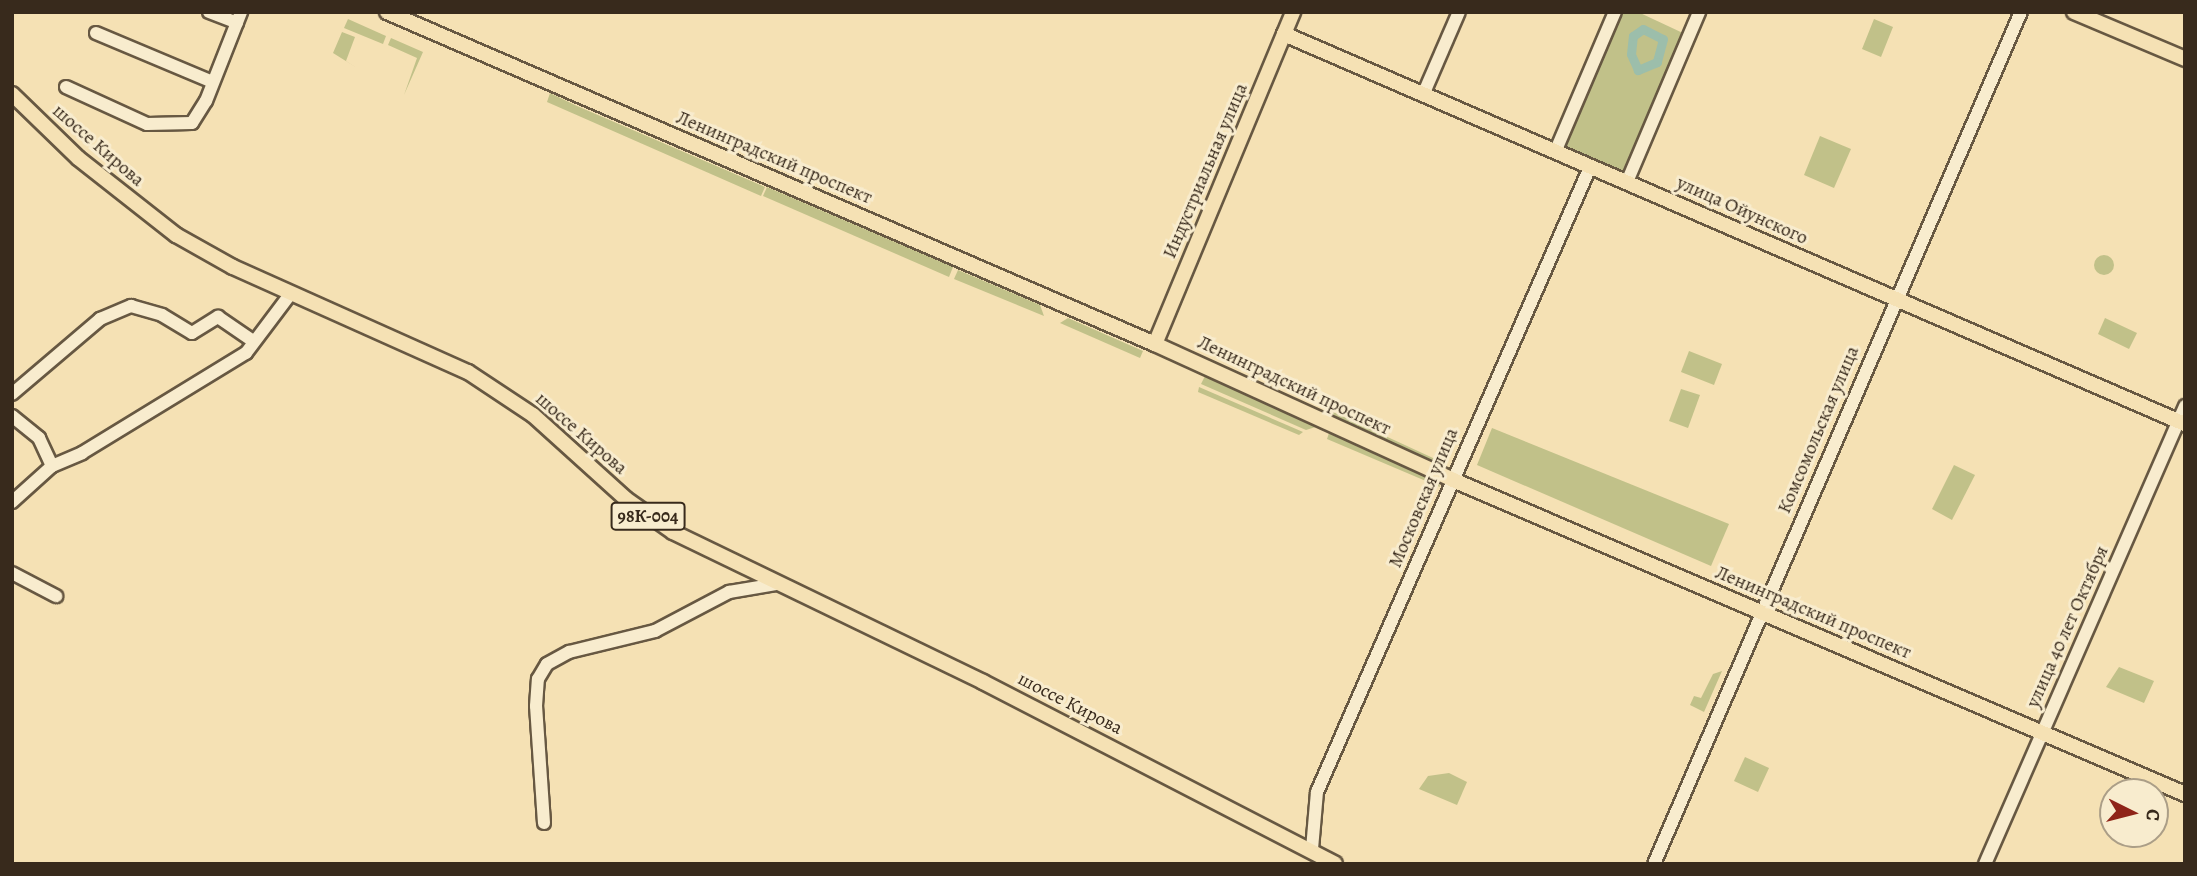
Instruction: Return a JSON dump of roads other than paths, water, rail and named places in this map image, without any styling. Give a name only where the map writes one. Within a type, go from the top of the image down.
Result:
[{"type":"main road","name":"Ленинградский проспект","points":[[387,12],[1155,344],[1452,480],[2185,794]]},
{"type":"main road","name":"Индустриальная улица","points":[[1155,344],[1293,12]]},
{"type":"main road","points":[[2074,12],[2185,59]]},
{"type":"main road","name":"улица Ойунского","points":[[1284,34],[2182,423]]},
{"type":"main road","name":"шоссе Кирова","points":[[12,94],[78,158],[176,234],[291,293],[468,372],[533,415],[651,517],[777,584],[983,682],[1312,849],[1335,864]]},
{"type":"street","points":[[66,87],[147,124],[192,123],[200,114],[210,81],[239,18],[209,12]]},
{"type":"street","points":[[1423,95],[1459,12]]},
{"type":"street","points":[[1556,150],[1615,12]]},
{"type":"street","points":[[1627,182],[1699,12]]},
{"type":"street","name":"Комсомольская улица","points":[[1654,864],[1895,299],[2021,12]]},
{"type":"street","points":[[96,33],[210,81]]},
{"type":"street","name":"Московская улица","points":[[1312,849],[1317,792],[1590,167]]},
{"type":"street","points":[[12,502],[52,466],[82,453],[246,353],[291,293]]},
{"type":"street","points":[[12,394],[100,319],[131,306],[162,315],[192,333],[218,317],[253,341]]},
{"type":"street","name":"улица 40 лет Октября","points":[[1985,864],[2182,423],[2185,406]]},
{"type":"street","points":[[13,413],[39,438],[52,466]]},
{"type":"street","points":[[12,573],[56,596]]},
{"type":"street","points":[[544,823],[536,706],[538,679],[547,664],[569,652],[655,631],[729,592],[777,584]]},
{"type":"waterway","points":[[1643,29],[1663,39],[1657,62],[1638,70],[1631,54],[1633,36],[1643,29]]}]
